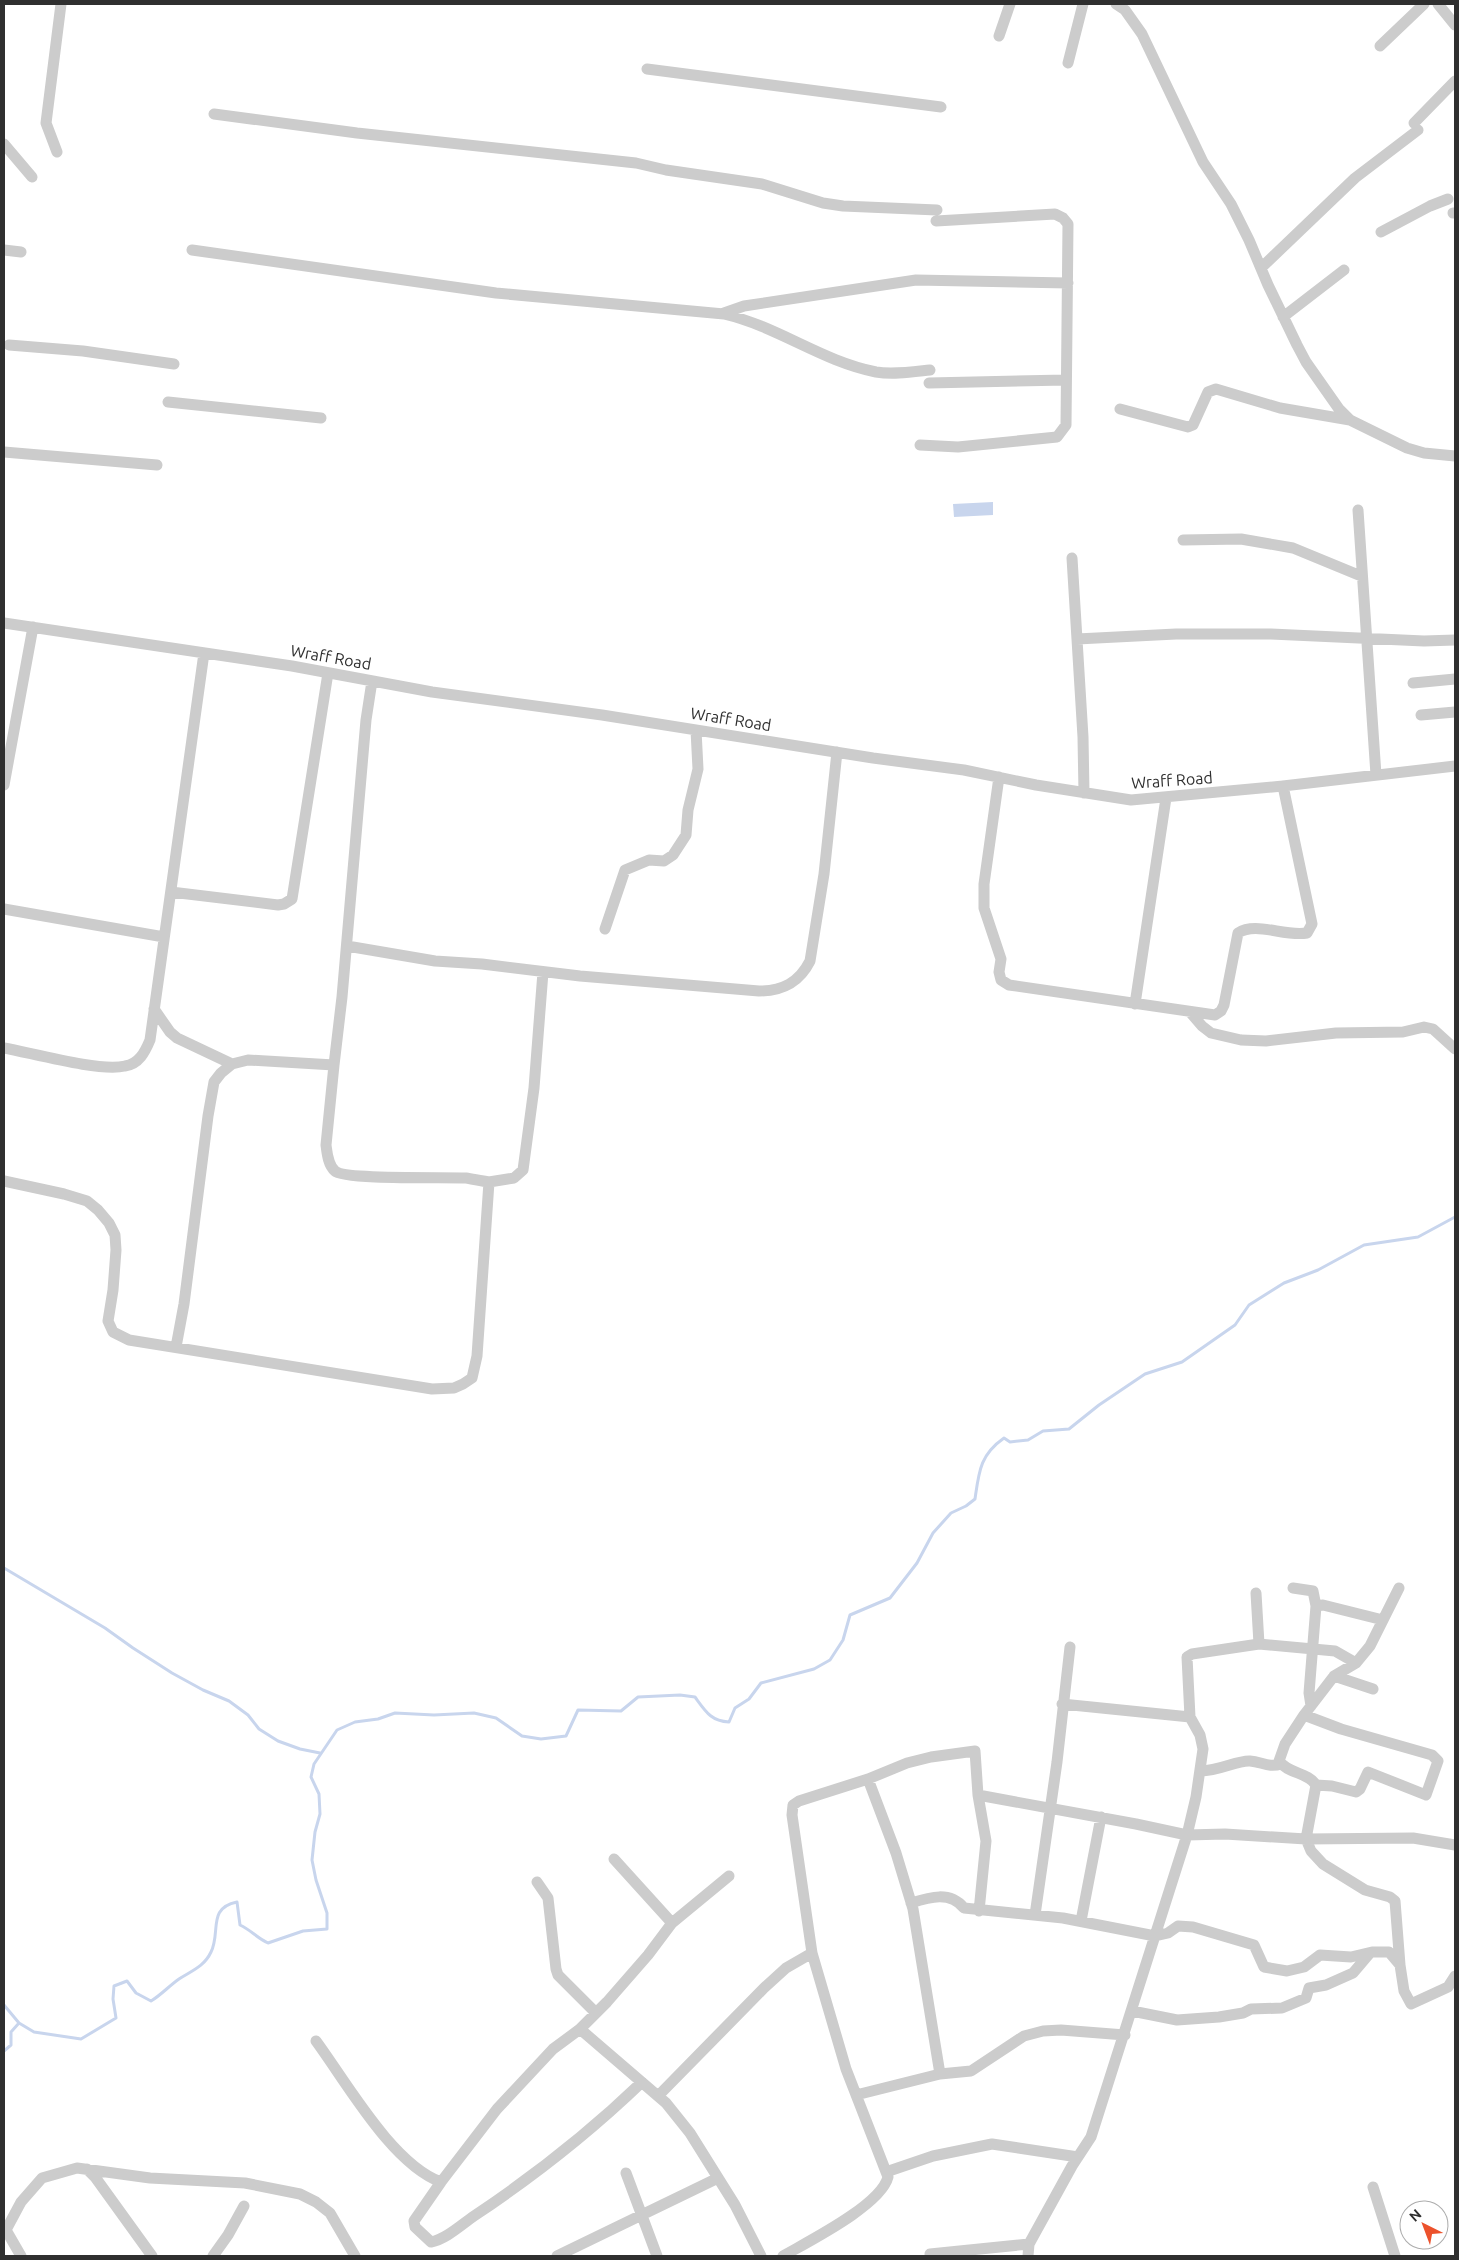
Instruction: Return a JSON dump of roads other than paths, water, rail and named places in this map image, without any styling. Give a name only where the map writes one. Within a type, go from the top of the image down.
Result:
[{"type":"street","points":[[57,152],[46,123],[61,4]]},
{"type":"street","points":[[999,36],[1010,4]]},
{"type":"street","points":[[1068,63],[1083,4]]},
{"type":"street","points":[[1116,4],[1125,10],[1142,34],[1198,153],[1231,204],[1306,362],[1339,409],[1350,420]]},
{"type":"street","points":[[1380,46],[1424,4]]},
{"type":"street","points":[[1438,4],[1455,24]]},
{"type":"street","points":[[647,69],[941,107]]},
{"type":"street","points":[[1261,268],[1355,178],[1416,126],[1455,81]]},
{"type":"street","points":[[214,114],[366,134],[636,163],[666,170],[762,184],[823,203],[843,206],[936,215],[1055,214],[1062,218],[1068,224],[1066,425],[1063,432],[1057,437],[958,447],[920,445]]},
{"type":"street","points":[[4,144],[32,177]]},
{"type":"street","points":[[1381,232],[1430,206],[1448,199]]},
{"type":"street","points":[[4,250],[21,252]]},
{"type":"street","points":[[192,250],[496,293],[722,313],[777,331],[812,350],[846,364],[877,372],[905,373],[930,370]]},
{"type":"street","points":[[1283,317],[1344,270]]},
{"type":"street","points":[[722,313],[744,306],[916,280],[1068,284]]},
{"type":"street","points":[[9,345],[83,351],[174,364]]},
{"type":"street","points":[[929,383],[1066,380]]},
{"type":"street","points":[[1120,409],[1188,428],[1193,425],[1208,392],[1216,389],[1280,408],[1350,420],[1407,448],[1455,456]]},
{"type":"street","points":[[168,402],[321,418]]},
{"type":"street","points":[[4,452],[157,466]]},
{"type":"street","points":[[1358,510],[1376,775]]},
{"type":"street","points":[[1183,540],[1241,539],[1294,548],[1361,576]]},
{"type":"street","points":[[1072,558],[1083,737],[1084,793]]},
{"type":"street","name":"Wraff Road","points":[[4,623],[204,653],[432,692],[964,770],[1131,800],[1283,786],[1455,766]]},
{"type":"street","points":[[4,784],[34,628]]},
{"type":"street","points":[[1077,639],[1176,634],[1299,634],[1424,641],[1455,640]]},
{"type":"street","points":[[4,1048],[103,1067],[125,1066],[136,1061],[144,1054],[150,1040],[204,653]]},
{"type":"street","points":[[170,892],[278,905],[292,899],[328,673]]},
{"type":"street","points":[[1413,683],[1455,679]]},
{"type":"street","points":[[372,681],[366,720],[347,946],[326,1145],[327,1157],[335,1171],[342,1174],[364,1176],[466,1178],[489,1182],[514,1178],[524,1170],[534,1088],[542,972]]},
{"type":"street","points":[[1421,715],[1455,712]]},
{"type":"street","points":[[605,929],[625,870],[649,860],[664,862],[673,855],[686,835],[688,810],[698,769],[696,730]]},
{"type":"street","points":[[347,946],[435,961],[482,964],[542,972],[759,991],[778,990],[794,982],[804,974],[810,961],[824,874],[837,752]]},
{"type":"street","points":[[999,777],[984,884],[984,908],[1001,959],[999,972],[1001,980],[1009,985],[1215,1015],[1221,1011],[1224,1005],[1238,933],[1244,929],[1254,928],[1295,935],[1307,933],[1312,924],[1283,786]]},
{"type":"street","points":[[1135,1004],[1166,798]]},
{"type":"street","points":[[4,909],[164,937]]},
{"type":"street","points":[[154,1009],[170,1032],[177,1038],[194,1044],[232,1064]]},
{"type":"street","points":[[1190,1012],[1211,1033],[1241,1040],[1266,1041],[1336,1032],[1403,1032],[1424,1027],[1433,1028],[1455,1049]]},
{"type":"street","points":[[214,1056],[219,1076]]},
{"type":"street","points":[[176,1348],[184,1304],[214,1082],[232,1064],[248,1060],[334,1065]]},
{"type":"street","points":[[4,1181],[76,1197],[86,1201],[98,1210],[109,1223],[115,1235],[113,1290],[108,1321],[113,1332],[129,1340],[260,1362],[320,1369],[420,1388],[443,1389],[463,1384],[472,1378],[477,1356],[489,1182]]},
{"type":"street","points":[[1293,1588],[1313,1591],[1316,1606],[1308,1711]]},
{"type":"street","points":[[1281,1764],[1279,1758],[1285,1744],[1334,1676],[1356,1663],[1377,1634],[1399,1588]]},
{"type":"street","points":[[1256,1593],[1259,1644]]},
{"type":"street","points":[[1316,1606],[1323,1605],[1383,1620]]},
{"type":"street","points":[[1028,2256],[1029,2244],[1091,2137],[1125,2035],[1187,1835],[1201,1771],[1202,1742],[1190,1717],[1187,1660],[1189,1655],[1259,1644],[1341,1653],[1356,1663]]},
{"type":"street","points":[[1035,1915],[1070,1647]]},
{"type":"street","points":[[1334,1676],[1373,1690]]},
{"type":"street","points":[[1062,1704],[1190,1717]]},
{"type":"street","points":[[1201,1771],[1213,1771],[1250,1760],[1265,1765],[1281,1764],[1310,1778],[1316,1785],[1356,1792],[1360,1789],[1368,1772],[1426,1795],[1438,1761],[1432,1755],[1341,1729],[1308,1711]]},
{"type":"street","points":[[783,2256],[854,2214],[872,2200],[887,2184],[888,2177],[846,2069],[812,1953],[792,1808],[799,1801],[868,1779],[908,1762],[975,1751],[978,1795],[986,1841],[979,1911]]},
{"type":"street","points":[[868,1779],[896,1853],[912,1903],[940,2074]]},
{"type":"street","points":[[1316,1785],[1306,1839],[1311,1852],[1323,1864],[1365,1890],[1390,1897],[1395,1901],[1404,1991],[1411,2004],[1448,1987],[1455,1976]]},
{"type":"street","points":[[978,1795],[1101,1817],[1187,1835],[1225,1834],[1306,1839],[1413,1838],[1455,1845]]},
{"type":"street","points":[[1081,1921],[1101,1817]]},
{"type":"street","points":[[614,1859],[672,1923]]},
{"type":"street","points":[[642,2082],[564,2151],[511,2191],[443,2237],[431,2242],[415,2228],[414,2222],[441,2182],[497,2109],[553,2049],[580,2029],[607,2002],[648,1955],[672,1923],[729,1876]]},
{"type":"street","points":[[537,1882],[548,1898],[550,1905],[558,1975],[595,2012]]},
{"type":"street","points":[[912,1903],[924,1899],[947,1897],[957,1900],[964,1908],[979,1911],[1081,1921],[1155,1936],[1168,1933],[1178,1926],[1193,1927],[1254,1945],[1264,1966],[1287,1971],[1304,1967],[1320,1955],[1352,1956],[1372,1952],[1389,1952],[1400,1965]]},
{"type":"street","points":[[1132,2011],[1177,2020],[1219,2017],[1243,2013],[1251,2009],[1282,2008],[1306,1998],[1309,1988],[1341,1980],[1353,1973],[1372,1952]]},
{"type":"street","points":[[659,2095],[764,1988],[786,1968],[812,1953]]},
{"type":"street","points":[[580,2029],[659,2095],[690,2133],[735,2205],[761,2256]]},
{"type":"street","points":[[856,2095],[940,2074],[971,2071],[1024,2036],[1043,2031],[1061,2030],[1125,2035]]},
{"type":"street","points":[[316,2041],[389,2141],[422,2172],[441,2182]]},
{"type":"street","points":[[886,2172],[933,2156],[992,2144],[1078,2157]]},
{"type":"street","points":[[21,2256],[5,2231],[21,2202],[42,2178],[77,2168],[160,2179],[245,2183],[300,2194],[316,2202],[330,2213],[349,2254]]},
{"type":"street","points":[[87,2169],[95,2177],[147,2255]]},
{"type":"street","points":[[626,2173],[640,2215],[657,2256]]},
{"type":"street","points":[[556,2256],[718,2178]]},
{"type":"street","points":[[1373,2187],[1395,2256]]},
{"type":"street","points":[[213,2256],[228,2235],[244,2206]]},
{"type":"street","points":[[930,2254],[1029,2244]]},
{"type":"water","points":[[993,502],[993,515],[954,517],[953,504]]},
{"type":"waterway","points":[[4,2005],[19,2023],[34,2032],[81,2039],[116,2018],[113,1999],[114,1986],[127,1981],[136,1993],[151,2001],[201,1965],[208,1957],[214,1944],[218,1915],[228,1905],[237,1902],[240,1925],[268,1943],[303,1931],[327,1929],[327,1913],[316,1880],[312,1860],[315,1832],[320,1814],[319,1794],[311,1777],[314,1764],[337,1730],[355,1722],[378,1719],[395,1713],[434,1715],[474,1713],[496,1718],[522,1736],[541,1739],[566,1736],[578,1710],[621,1711],[638,1697],[680,1695],[695,1697],[713,1718],[729,1722],[735,1708],[749,1699],[761,1683],[814,1669],[830,1660],[843,1640],[850,1615],[890,1598],[917,1563],[933,1533],[951,1513],[966,1506],[975,1499],[985,1457],[1004,1438],[1010,1442],[1028,1440],[1043,1431],[1069,1429],[1099,1405],[1145,1374],[1182,1362],[1235,1325],[1249,1305],[1284,1283],[1318,1270],[1364,1245],[1418,1237],[1455,1217]]},
{"type":"waterway","points":[[4,1568],[105,1628],[172,1673],[203,1690],[229,1701],[248,1715],[259,1729],[278,1741],[300,1749],[320,1753]]},
{"type":"waterway","points":[[4,2051],[11,2045],[11,2032],[19,2023]]}]
